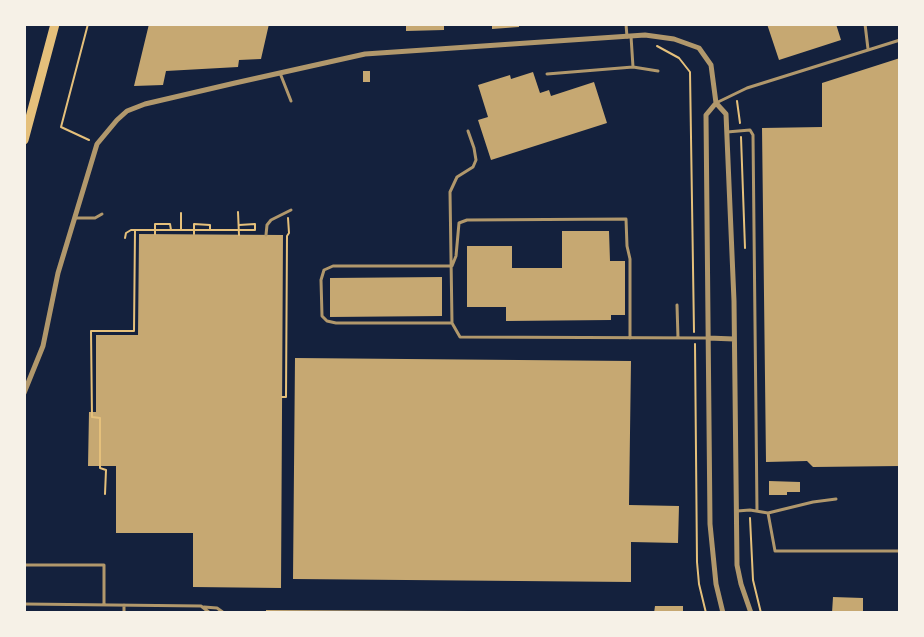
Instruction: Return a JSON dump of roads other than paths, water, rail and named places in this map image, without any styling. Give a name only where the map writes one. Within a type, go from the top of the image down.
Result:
[{"type":"highway","points":[[24,140],[55,24]]},
{"type":"street","points":[[24,393],[45,348],[58,273],[97,144],[127,111],[145,104],[365,54],[645,35],[674,39],[699,48],[711,65],[716,103],[726,114],[734,339],[737,565],[751,613]]},
{"type":"street","points":[[716,103],[706,115],[710,524],[716,584],[723,613]]},
{"type":"street","points":[[708,338],[734,339]]},
{"type":"lane","points":[[626,24],[633,67]]},
{"type":"lane","points":[[865,24],[868,50]]},
{"type":"lane","points":[[716,103],[747,88],[900,40]]},
{"type":"lane","points":[[547,75],[633,67],[658,71]]},
{"type":"lane","points":[[280,73],[291,101]]},
{"type":"lane","points":[[727,132],[750,130],[753,135],[757,511]]},
{"type":"lane","points":[[468,131],[476,160],[473,167],[457,177],[450,192],[452,323],[460,337],[708,338]]},
{"type":"lane","points":[[266,235],[267,225],[271,220],[291,210]]},
{"type":"lane","points":[[74,218],[95,218],[102,214]]},
{"type":"lane","points":[[452,266],[456,256],[459,224],[467,220],[626,219],[630,259],[630,338]]},
{"type":"lane","points":[[452,266],[333,266],[324,270],[321,280],[322,316],[327,321],[336,323],[452,323]]},
{"type":"lane","points":[[677,305],[678,338]]},
{"type":"lane","points":[[735,511],[768,513],[836,499]]},
{"type":"lane","points":[[768,513],[775,551],[900,551]]},
{"type":"lane","points":[[24,565],[104,565],[104,605]]},
{"type":"lane","points":[[24,604],[201,606],[217,608],[224,613]]},
{"type":"lane","points":[[124,605],[124,613]]},
{"type":"lane","points":[[201,606],[210,613]]}]
